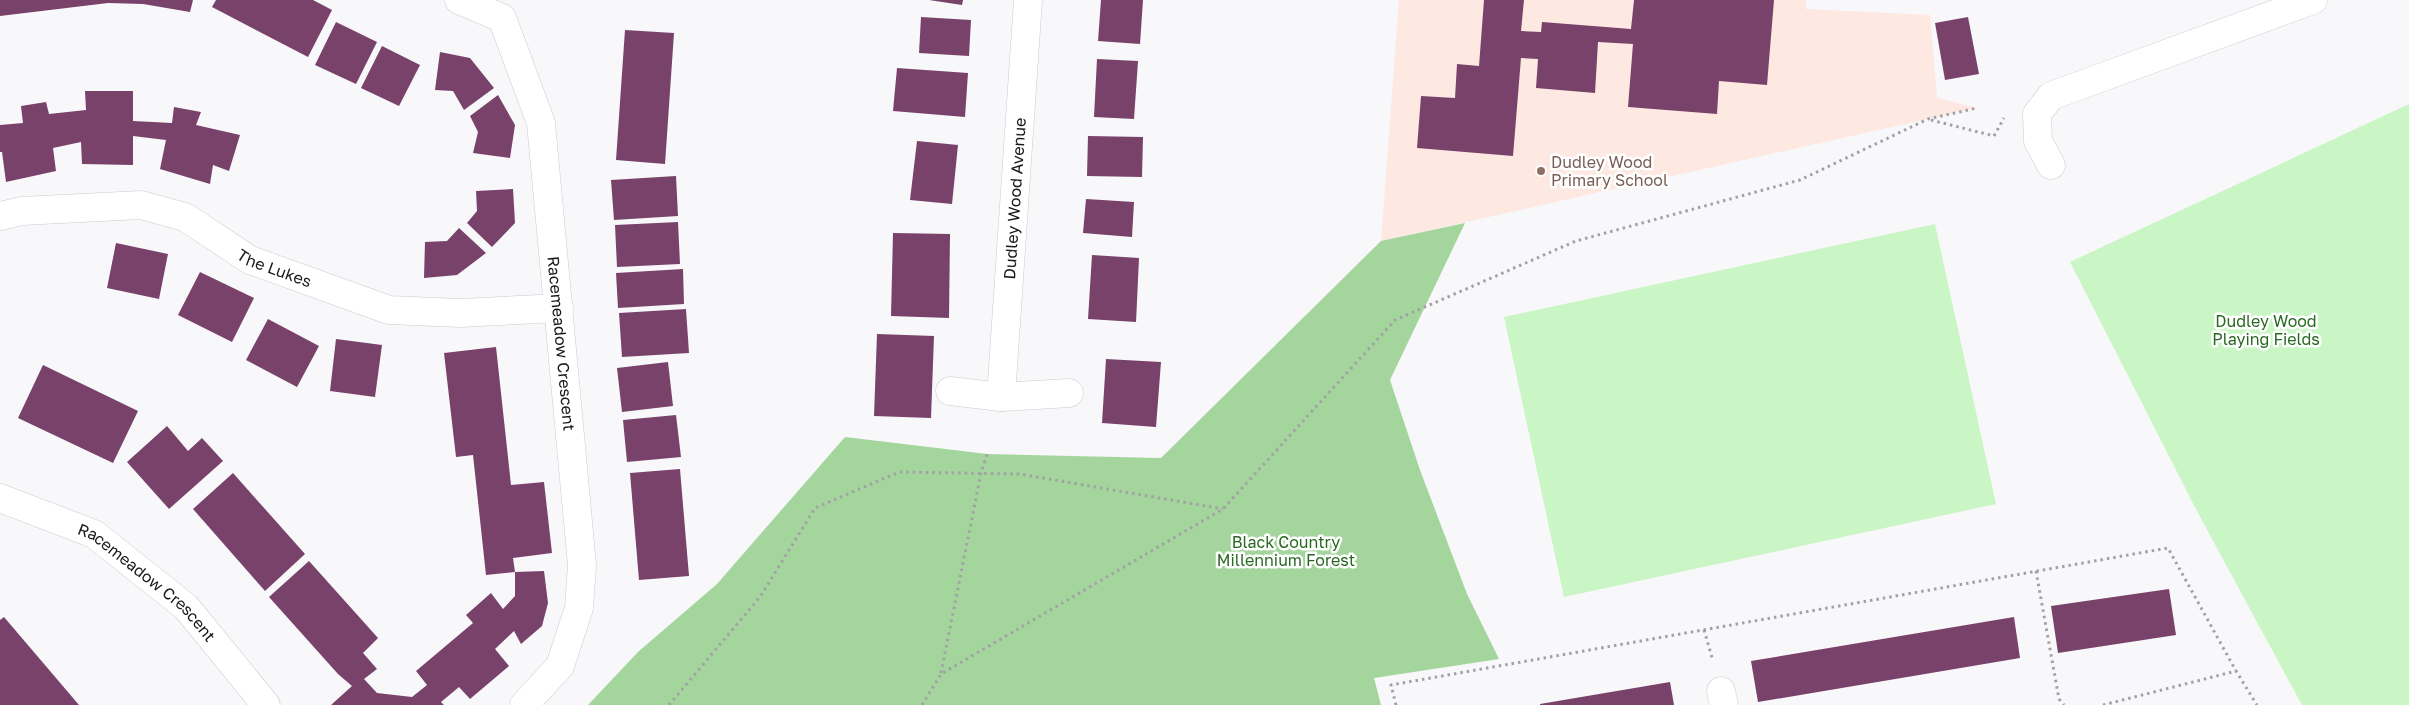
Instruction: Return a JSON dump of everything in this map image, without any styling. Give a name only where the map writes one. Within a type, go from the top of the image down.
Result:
[{"type":"street","name":"Racemeadow Crescent","points":[[459,0],[502,18],[541,123],[559,308],[582,565],[579,608],[560,666],[524,705]]},
{"type":"street","name":"Dudley Wood Avenue","points":[[1002,397],[1028,0]]},
{"type":"street","points":[[2051,166],[2038,141],[2037,114],[2051,96],[2313,0]]},
{"type":"street","name":"The Lukes","points":[[0,216],[22,211],[141,205],[185,217],[250,260],[389,310],[460,313],[559,308]]},
{"type":"street","points":[[950,391],[1002,397],[1069,393]]},
{"type":"street","name":"Racemeadow Crescent","points":[[0,498],[94,534],[186,607],[266,705]]},
{"type":"path","points":[[941,674],[1223,509],[1395,320],[1576,240],[1800,180],[1928,119],[1977,108]]},
{"type":"path","points":[[1928,119],[1994,136],[2006,113]]},
{"type":"path","points":[[922,705],[941,674],[981,473],[988,454]]},
{"type":"path","points":[[670,705],[760,596],[815,508],[899,472],[1020,474],[1223,509]]},
{"type":"path","points":[[1396,705],[1391,685],[2168,548],[2236,671],[2257,705]]},
{"type":"path","points":[[2036,571],[2059,699],[2064,705]]},
{"type":"path","points":[[2104,705],[2236,671]]},
{"type":"shaded area","name":"Dudley Wood Primary School","points":[[1399,0],[1806,0],[1806,9],[1930,15],[1937,98],[1977,108],[1381,241]]},
{"type":"green space","name":"Dudley Wood Playing Fields","points":[[2409,104],[2409,705],[2302,705],[2198,513],[2070,262]]},
{"type":"green space","name":"Black Country Millennium Forest","points":[[1465,223],[1390,380],[1420,470],[1467,594],[1499,659],[1374,678],[1381,705],[588,705],[638,652],[717,584],[845,437],[987,454],[1161,458],[1381,241]]},
{"type":"green space","points":[[1935,224],[1996,504],[1564,597],[1504,317]]},
{"type":"building","points":[[0,0],[193,0],[190,12],[143,4],[108,3],[0,16]]},
{"type":"building","points":[[216,0],[313,0],[332,10],[308,57],[212,7]]},
{"type":"building","points":[[929,0],[963,0],[962,5]]},
{"type":"building","points":[[1101,0],[1143,0],[1140,44],[1098,41]]},
{"type":"building","points":[[1484,0],[1524,0],[1521,31],[1541,32],[1542,22],[1631,29],[1634,0],[1774,0],[1767,85],[1719,81],[1717,114],[1628,107],[1633,44],[1598,42],[1595,93],[1536,88],[1538,59],[1521,58],[1513,156],[1417,148],[1421,96],[1455,98],[1457,64],[1479,66]]},
{"type":"building","points":[[921,17],[971,20],[969,56],[919,53]]},
{"type":"building","points":[[1968,17],[1979,74],[1945,80],[1935,23]]},
{"type":"building","points":[[336,22],[377,42],[356,84],[315,65]]},
{"type":"building","points":[[625,30],[674,33],[665,164],[616,160]]},
{"type":"building","points":[[382,46],[420,65],[399,106],[361,88]]},
{"type":"building","points":[[440,52],[470,58],[494,88],[464,110],[453,91],[435,90]]},
{"type":"building","points":[[1097,59],[1138,61],[1134,119],[1094,117]]},
{"type":"building","points":[[897,68],[968,73],[965,117],[893,111]]},
{"type":"building","points":[[85,91],[133,91],[133,121],[172,123],[174,107],[201,112],[196,125],[240,135],[229,171],[213,165],[210,184],[160,169],[166,140],[133,136],[133,165],[82,164],[81,142],[53,148],[56,171],[6,182],[2,152],[0,152],[0,125],[23,123],[21,106],[46,102],[49,114],[86,110]]},
{"type":"building","points":[[498,95],[515,125],[510,158],[473,153],[478,132],[470,116]]},
{"type":"building","points":[[1088,136],[1143,137],[1142,177],[1087,176]]},
{"type":"building","points":[[917,141],[958,145],[952,204],[910,200]]},
{"type":"building","points":[[676,176],[678,216],[614,220],[611,180]]},
{"type":"building","points":[[513,189],[515,223],[492,247],[467,223],[477,211],[476,191]]},
{"type":"building","points":[[1086,199],[1134,202],[1132,237],[1083,233]]},
{"type":"building","points":[[678,222],[680,264],[617,267],[615,225]]},
{"type":"building","points":[[459,228],[486,253],[457,275],[424,278],[425,242],[447,241]]},
{"type":"building","points":[[893,233],[950,234],[949,318],[891,316]]},
{"type":"building","points":[[116,243],[168,254],[159,299],[107,288]]},
{"type":"building","points":[[1092,255],[1139,258],[1136,322],[1088,319]]},
{"type":"building","points":[[683,269],[684,304],[618,308],[616,273]]},
{"type":"building","points":[[200,272],[254,298],[232,342],[178,315]]},
{"type":"building","points":[[686,309],[689,353],[622,357],[619,313]]},
{"type":"building","points":[[268,319],[319,346],[297,387],[246,360]]},
{"type":"building","points":[[877,334],[934,336],[931,418],[874,416]]},
{"type":"building","points":[[336,339],[382,345],[375,397],[330,391]]},
{"type":"building","points":[[496,347],[511,485],[544,482],[552,553],[513,558],[515,572],[486,575],[473,455],[456,457],[444,353]]},
{"type":"building","points":[[1106,359],[1161,362],[1156,427],[1102,423]]},
{"type":"building","points":[[668,362],[673,406],[622,412],[617,368]]},
{"type":"building","points":[[43,365],[138,411],[113,463],[18,418]]},
{"type":"building","points":[[676,415],[681,457],[627,462],[623,420]]},
{"type":"building","points":[[167,426],[188,451],[202,438],[223,461],[169,509],[127,462]]},
{"type":"building","points":[[680,469],[689,576],[639,580],[630,473]]},
{"type":"building","points":[[233,473],[305,554],[265,591],[193,509]]},
{"type":"building","points":[[309,561],[378,638],[363,653],[377,669],[364,679],[377,693],[412,697],[427,685],[416,671],[473,623],[466,615],[491,593],[503,609],[515,596],[515,572],[544,571],[548,603],[542,626],[521,644],[514,631],[495,649],[509,666],[470,699],[459,687],[441,702],[444,705],[331,705],[352,686],[338,674],[269,597]]},
{"type":"building","points":[[2169,589],[2176,635],[2058,653],[2051,606]]},
{"type":"building","points":[[4,617],[79,705],[0,705],[0,620]]},
{"type":"building","points":[[2014,617],[2020,658],[1758,702],[1751,661]]},
{"type":"building","points":[[1670,682],[1674,705],[1540,705],[1540,704]]},
{"type":"place","name":"Dudley Wood Primary School","points":[[1541,171]]}]
